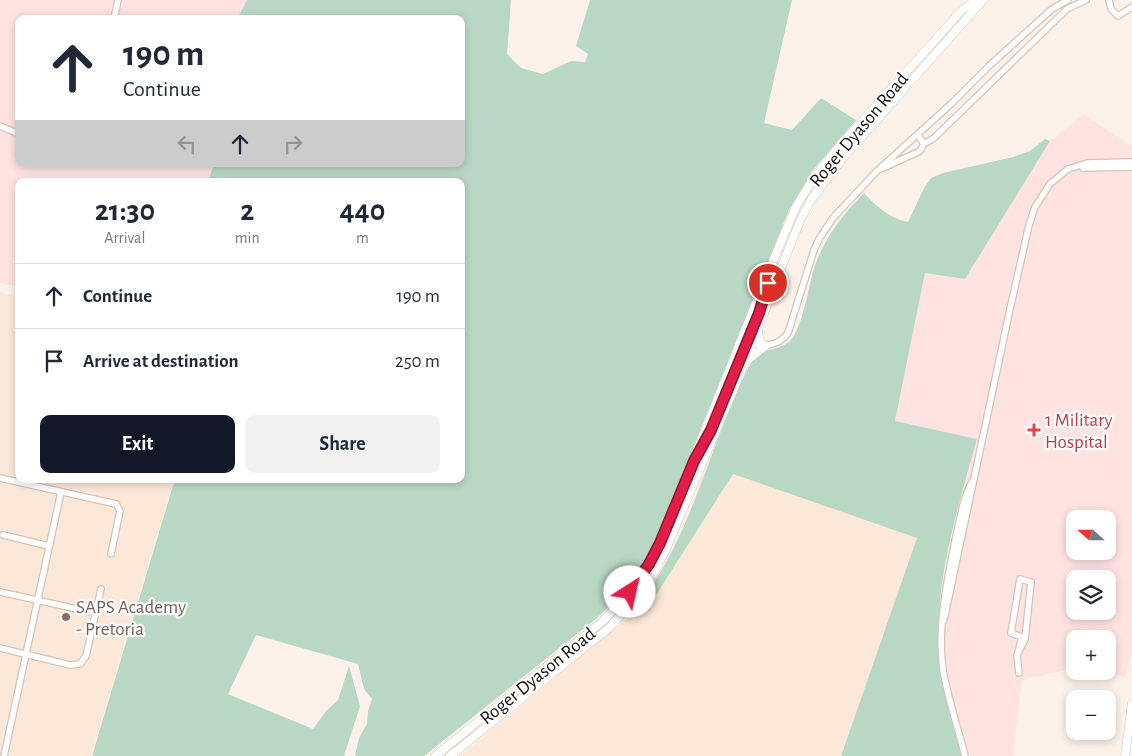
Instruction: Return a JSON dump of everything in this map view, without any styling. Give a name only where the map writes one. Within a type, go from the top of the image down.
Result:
[{"type":"main road","name":"Roger Dyason Road","points":[[435,756],[603,621],[630,592],[649,564],[660,543],[772,263],[796,208],[815,176],[837,149],[962,10],[976,0]]},
{"type":"main road","name":"Roger Dyason Road","points":[[450,756],[620,617],[641,592],[667,547],[745,364],[750,343],[801,220],[821,185],[983,0]]},
{"type":"main road","points":[[694,461],[711,430],[750,343],[765,295],[772,263]]},
{"type":"main road","points":[[745,364],[764,346],[759,338],[759,325]]},
{"type":"main road","points":[[528,682],[534,689]]},
{"type":"main road","points":[[1125,756],[1132,703]]},
{"type":"street","points":[[115,15],[118,0]]},
{"type":"street","points":[[877,171],[920,151],[924,144],[938,134],[1067,9],[1086,0]]},
{"type":"street","points":[[1108,0],[1111,9],[1118,16],[1132,7]]},
{"type":"street","points":[[750,343],[764,346],[778,343],[788,334],[819,240],[841,208],[877,171],[990,65],[1065,1],[1067,9]]},
{"type":"street","points":[[0,126],[15,132]]},
{"type":"street","points":[[918,134],[924,144]]},
{"type":"street","points":[[965,756],[943,670],[944,596],[963,505],[975,478],[1032,216],[1045,190],[1061,174],[1075,166],[1087,163],[1132,162]]},
{"type":"street","points":[[1061,174],[1088,167],[1132,167]]},
{"type":"street","points":[[0,478],[15,481]]},
{"type":"street","points":[[22,483],[118,505],[120,511],[111,554]]},
{"type":"street","points":[[4,756],[61,492]]},
{"type":"street","points":[[4,535],[49,546]]},
{"type":"street","points":[[1018,653],[1025,639],[1031,582],[1020,579],[1011,633],[1022,637],[1018,653],[1018,673]]},
{"type":"street","points":[[0,648],[70,665],[80,664],[86,656],[101,589]]},
{"type":"street","points":[[0,592],[95,613]]},
{"type":"shaded area","points":[[0,0],[247,0],[239,15],[15,15],[15,167],[213,167],[209,178],[15,178],[15,286],[0,283]]},
{"type":"shaded area","name":"1 Military Hospital","points":[[1084,114],[1132,147],[1132,650],[1126,677],[1116,674],[1116,630],[1066,630],[1066,670],[1022,680],[1013,756],[961,756],[940,664],[938,614],[943,577],[958,509],[977,440],[895,421],[925,273],[965,279],[1050,141]]},
{"type":"shaded area","name":"SAPS Academy - Pretoria","points":[[0,292],[15,297],[15,483],[173,483],[91,756],[0,756]]},
{"type":"shaded area","points":[[733,474],[918,538],[841,756],[460,756],[656,595]]},
{"type":"green space","points":[[247,0],[511,0],[507,54],[521,68],[543,74],[571,61],[585,62],[588,54],[576,46],[590,0],[792,0],[764,123],[792,130],[821,98],[856,120],[813,170],[789,210],[660,530],[648,555],[616,598],[597,618],[424,756],[355,756],[359,738],[367,724],[368,711],[372,699],[364,689],[358,664],[256,635],[228,694],[313,729],[326,711],[338,700],[349,666],[360,706],[344,756],[92,756],[174,483],[465,483],[465,178],[209,178],[213,167],[465,167],[465,15],[239,15]]},
{"type":"green space","points":[[1045,139],[1050,141],[965,279],[925,273],[895,421],[977,439],[948,550],[943,578],[938,635],[941,675],[961,756],[841,756],[917,538],[733,474],[656,595],[626,619],[649,591],[683,528],[736,393],[752,361],[761,353],[785,345],[795,334],[818,257],[828,237],[848,210],[864,193],[884,211],[908,222],[924,188],[931,178],[943,173],[1013,157],[1030,151]]},
{"type":"place","name":"1 Military Hospital","points":[[1034,430]]},
{"type":"place","name":"SAPS Academy - Pretoria","points":[[66,617]]},
{"type":"route","points":[[630,592],[649,564],[660,543],[694,461],[711,430],[759,313],[768,283]]}]
